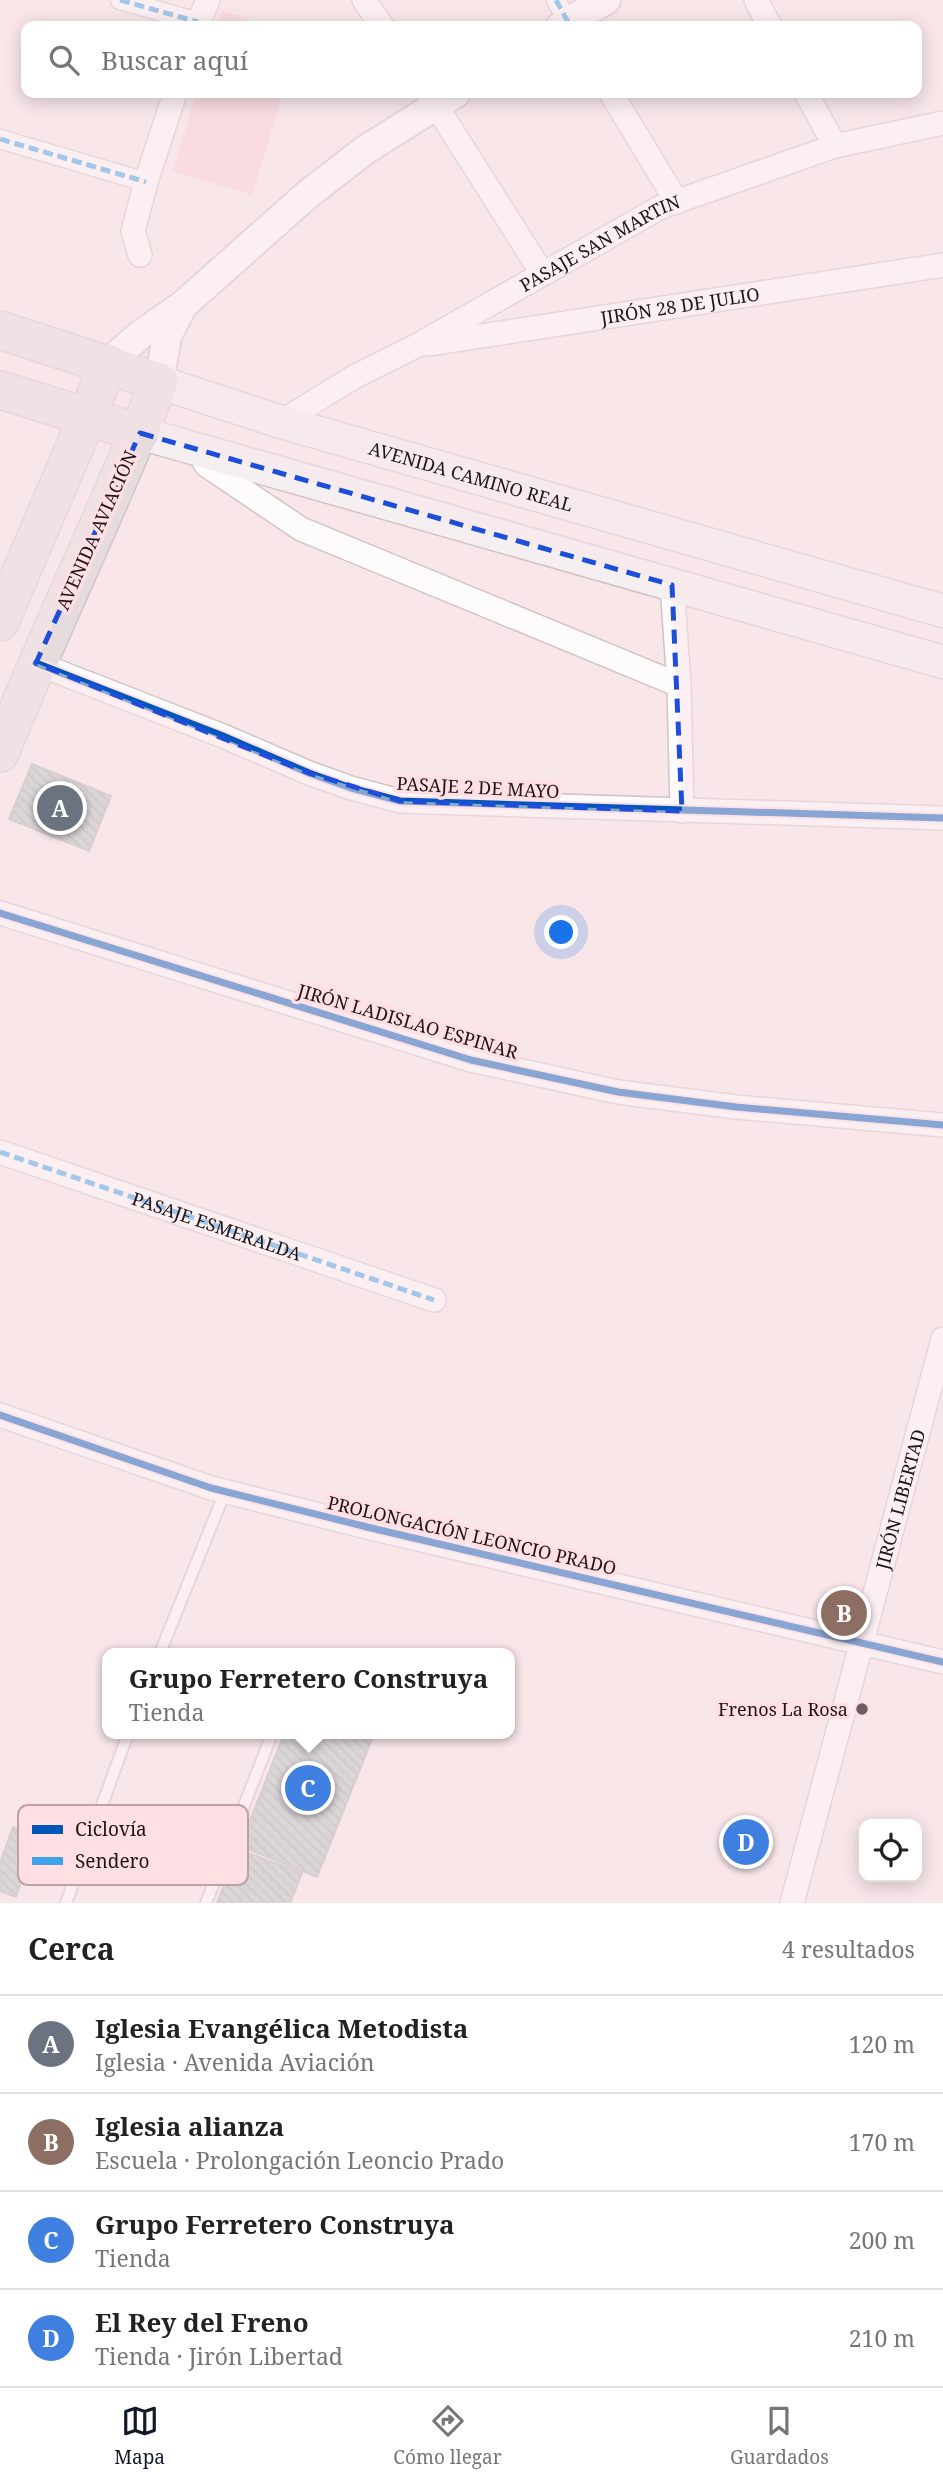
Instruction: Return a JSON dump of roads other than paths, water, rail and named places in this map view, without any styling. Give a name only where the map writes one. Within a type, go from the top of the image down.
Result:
[{"type":"highway","name":"AVENIDA CAMINO REAL","points":[[0,330],[159,382]]},
{"type":"highway","name":"AVENIDA AVIACIÓN","points":[[0,622],[87,418],[107,363]]},
{"type":"highway","name":"AVENIDA AVIACIÓN","points":[[0,753],[36,663],[140,432],[159,382]]},
{"type":"highway","points":[[0,390],[140,432]]},
{"type":"main road","name":"AVENIDA CAMINO REAL","points":[[159,382],[281,422],[943,611]]},
{"type":"main road","points":[[140,432],[943,662]]},
{"type":"street","points":[[120,0],[188,21]]},
{"type":"street","points":[[199,21],[208,0]]},
{"type":"street","points":[[364,0],[379,21]]},
{"type":"street","points":[[564,19],[606,0]]},
{"type":"street","points":[[756,0],[767,21]]},
{"type":"street","points":[[140,255],[134,231],[146,182],[173,98]]},
{"type":"street","name":"AVENIDA AVIACIÓN","points":[[107,363],[183,304],[307,195],[439,98]]},
{"type":"street","points":[[441,98],[541,273]]},
{"type":"street","points":[[614,98],[677,202]]},
{"type":"street","points":[[809,98],[835,146]]},
{"type":"street","name":"PASAJE SAN MARTIN","points":[[281,422],[354,377],[416,346],[661,207],[835,146],[943,123]]},
{"type":"street","points":[[0,139],[146,182]]},
{"type":"street","name":"JIRÓN 28 DE JULIO","points":[[416,346],[943,265]]},
{"type":"street","name":"AVENIDA AVIACIÓN","points":[[159,382],[167,336],[183,304]]},
{"type":"street","points":[[198,449],[206,465],[301,529],[679,685]]},
{"type":"street","points":[[672,585],[679,685],[682,811]]},
{"type":"street","name":"PASAJE 2 DE MAYO","points":[[36,663],[223,736],[309,774],[400,802],[943,818]]},
{"type":"street","name":"JIRÓN LADISLAO ESPINAR","points":[[0,913],[471,1060],[618,1092],[736,1107],[943,1125]]},
{"type":"street","name":"PASAJE ESMERALDA","points":[[0,1152],[434,1300]]},
{"type":"street","name":"JIRÓN LIBERTAD","points":[[792,1903],[943,1339]]},
{"type":"street","name":"PROLONGACIÓN LEONCIO PRADO","points":[[0,1415],[225,1492],[943,1662]]},
{"type":"lane","points":[[162,1648],[225,1492]]},
{"type":"lane","points":[[102,1805],[126,1739]]},
{"type":"lane","points":[[244,1805],[270,1739]]},
{"type":"lane","points":[[66,1903],[73,1885]]},
{"type":"lane","points":[[205,1903],[212,1885]]},
{"type":"place","name":"Iglesia Evangélica Metodista","points":[[60,808]]},
{"type":"place","name":"Iglesia alianza","points":[[844,1613]]},
{"type":"place","name":"Frenos La Rosa","points":[[862,1709]]},
{"type":"place","name":"Grupo Ferretero Construya","points":[[308,1788]]},
{"type":"place","name":"El Rey del Freno","points":[[746,1842]]}]
